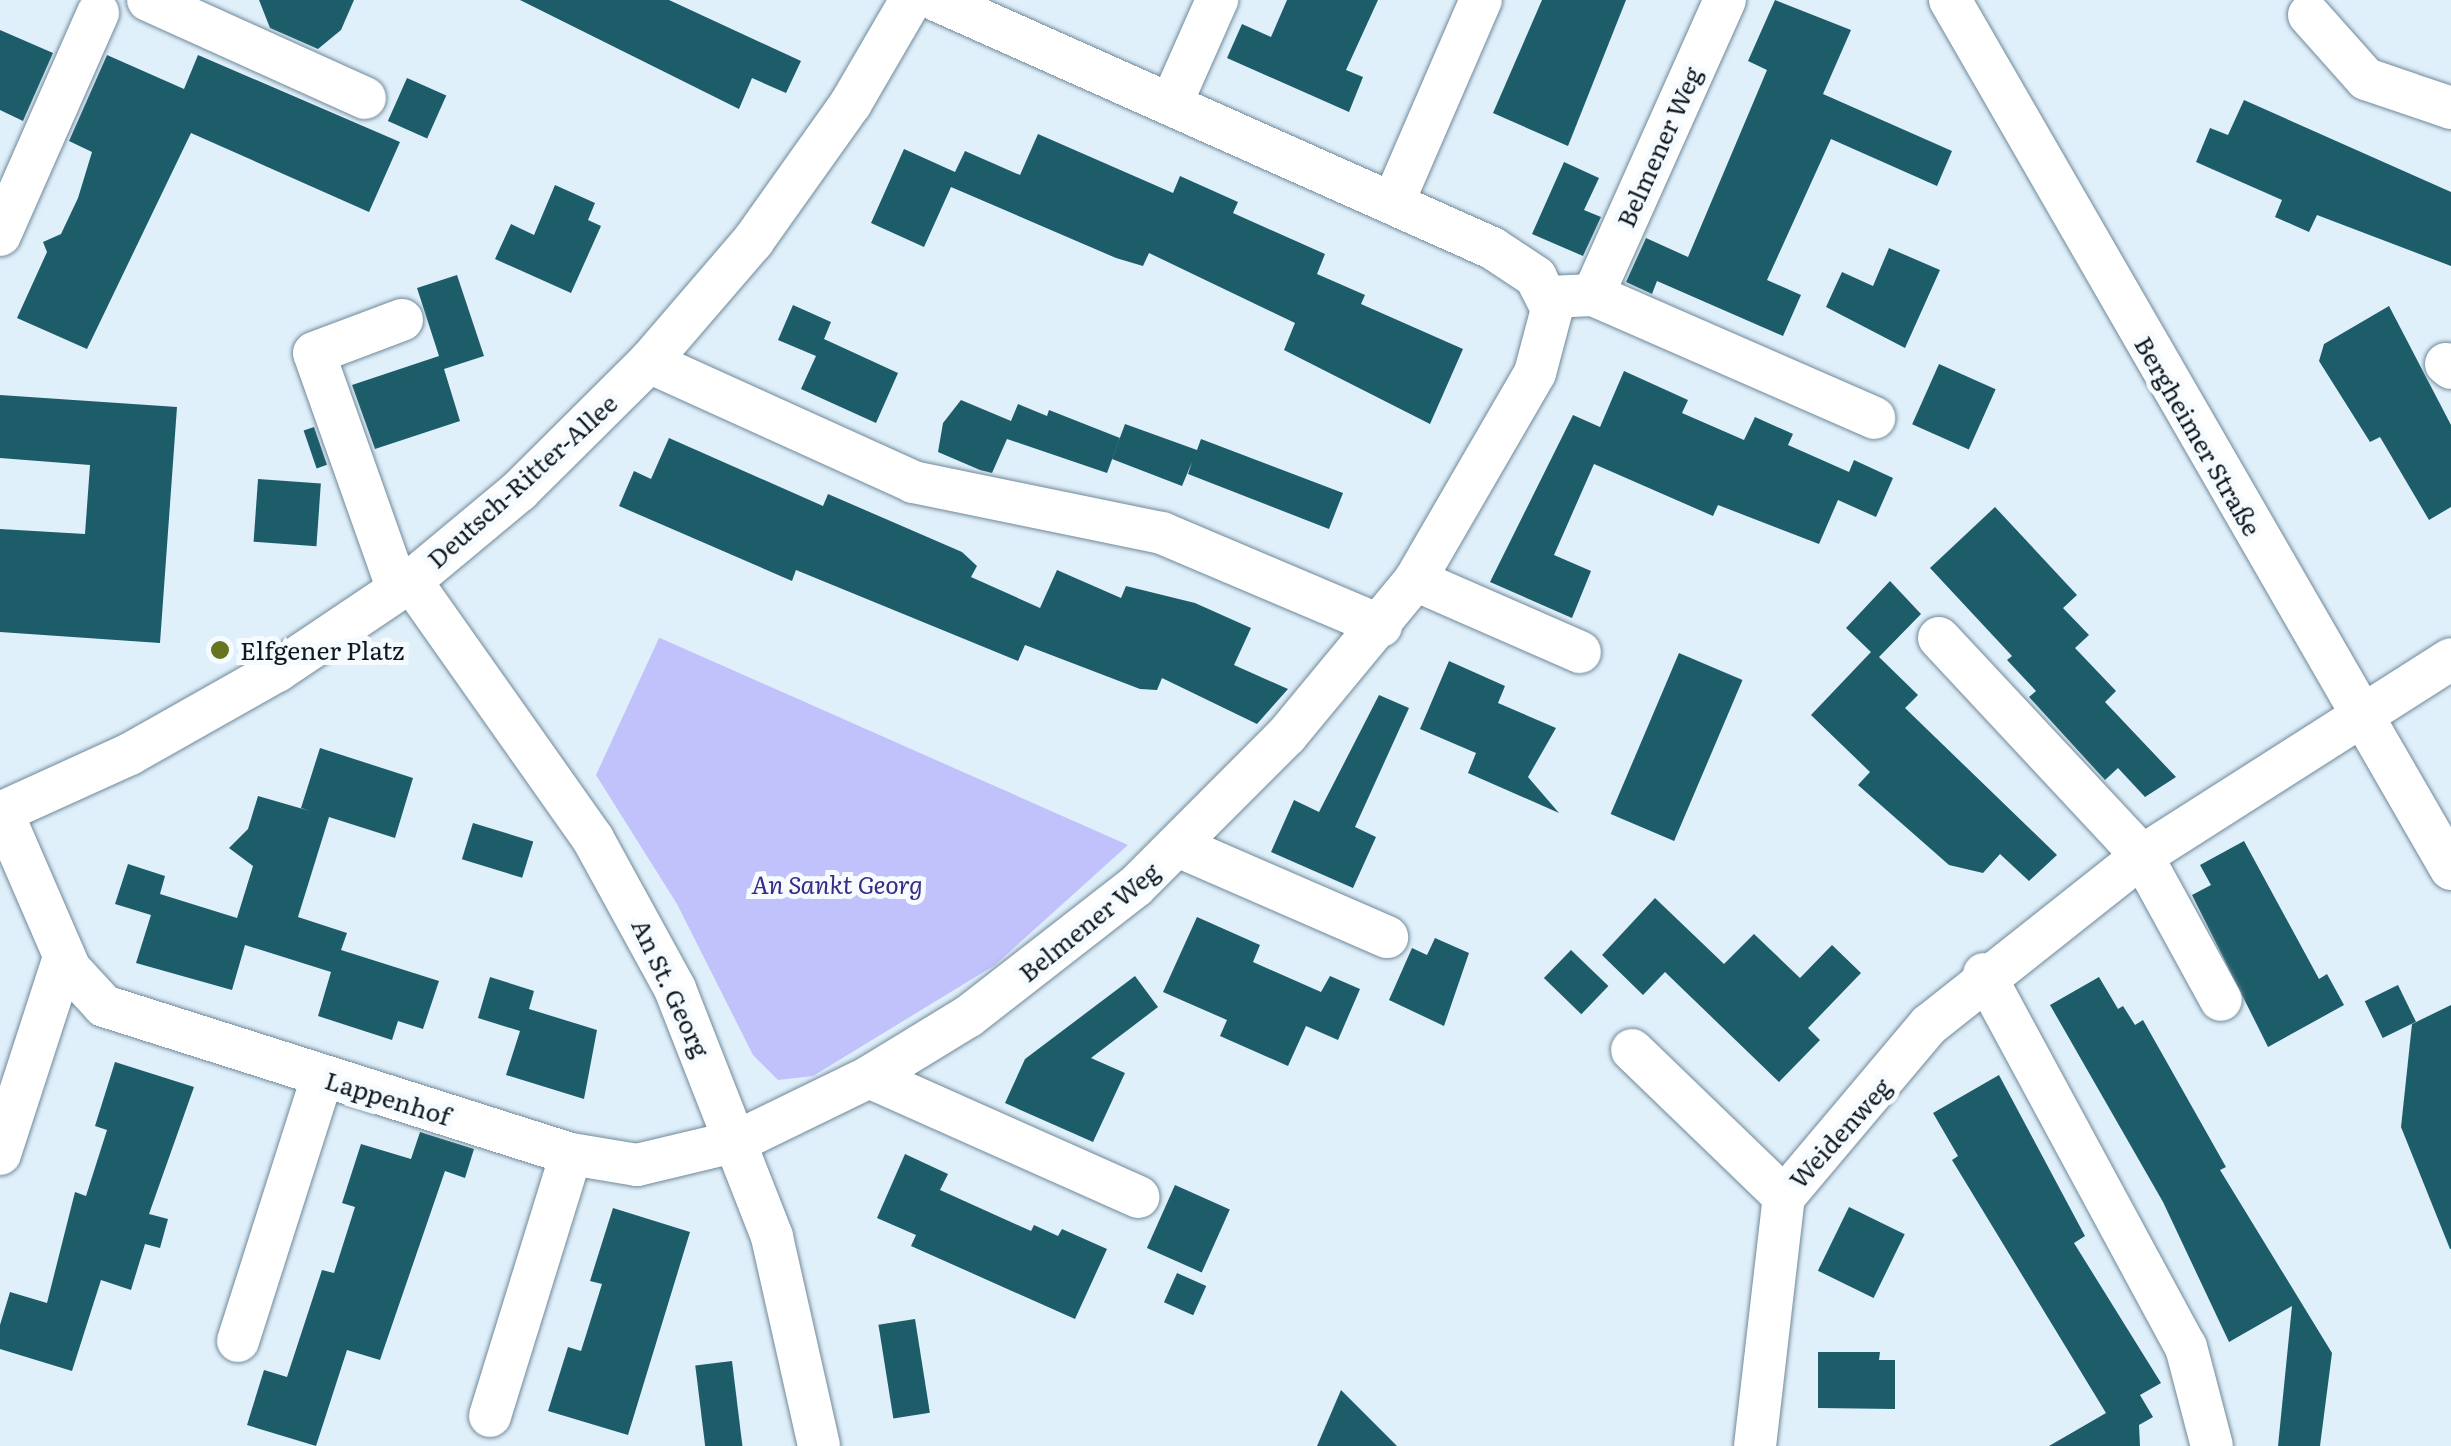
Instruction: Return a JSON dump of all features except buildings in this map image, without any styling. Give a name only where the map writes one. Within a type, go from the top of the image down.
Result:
[{"type":"street","points":[[148,0],[365,98]]},
{"type":"street","name":"Deutsch-Ritter-Allee","points":[[1,812],[180,728],[404,586],[530,482],[649,362],[752,241],[851,103],[911,0]]},
{"type":"street","points":[[936,0],[1512,258],[1549,298],[1592,294],[1874,418]]},
{"type":"street","points":[[1172,104],[1217,0]]},
{"type":"street","points":[[1393,203],[1481,0]]},
{"type":"street","name":"Belmener Weg","points":[[1592,294],[1724,0]]},
{"type":"street","name":"Bergheimer Straße","points":[[1950,0],[2451,869]]},
{"type":"street","points":[[0,235],[92,4]]},
{"type":"street","points":[[2309,15],[2366,79],[2451,108]]},
{"type":"street","name":"Belmener Weg","points":[[738,1141],[869,1077],[1004,992],[1180,846],[1381,626],[1415,580],[1535,373],[1552,322],[1549,298]]},
{"type":"street","name":"An St. Georg","points":[[402,320],[314,354],[404,586],[616,877],[675,989],[738,1141],[785,1284],[818,1446]]},
{"type":"street","points":[[649,362],[913,482],[1162,533],[1381,626]]},
{"type":"street","points":[[1415,580],[1580,652]]},
{"type":"street","points":[[1939,638],[2142,856],[2221,1000]]},
{"type":"street","name":"Weidenweg","points":[[1756,1446],[1784,1197],[1929,1025],[1984,974],[2072,918],[2142,856],[2451,659]]},
{"type":"street","name":"Lappenhof","points":[[1,812],[64,957],[84,991],[113,1011],[571,1154],[637,1166],[738,1141]]},
{"type":"street","points":[[1180,846],[1387,938]]},
{"type":"street","points":[[0,1154],[64,957]]},
{"type":"street","points":[[1984,974],[2186,1346],[2212,1446]]},
{"type":"street","points":[[1632,1050],[1784,1197]]},
{"type":"street","points":[[869,1077],[1139,1197]]},
{"type":"street","points":[[238,1341],[322,1078]]},
{"type":"street","points":[[490,1416],[571,1154]]},
{"type":"green space","name":"An Sankt Georg","points":[[659,638],[1128,845],[995,965],[813,1076],[778,1080],[753,1055],[677,904],[596,775]]},
{"type":"place","name":"Elfgener Platz","points":[[220,650]]}]
